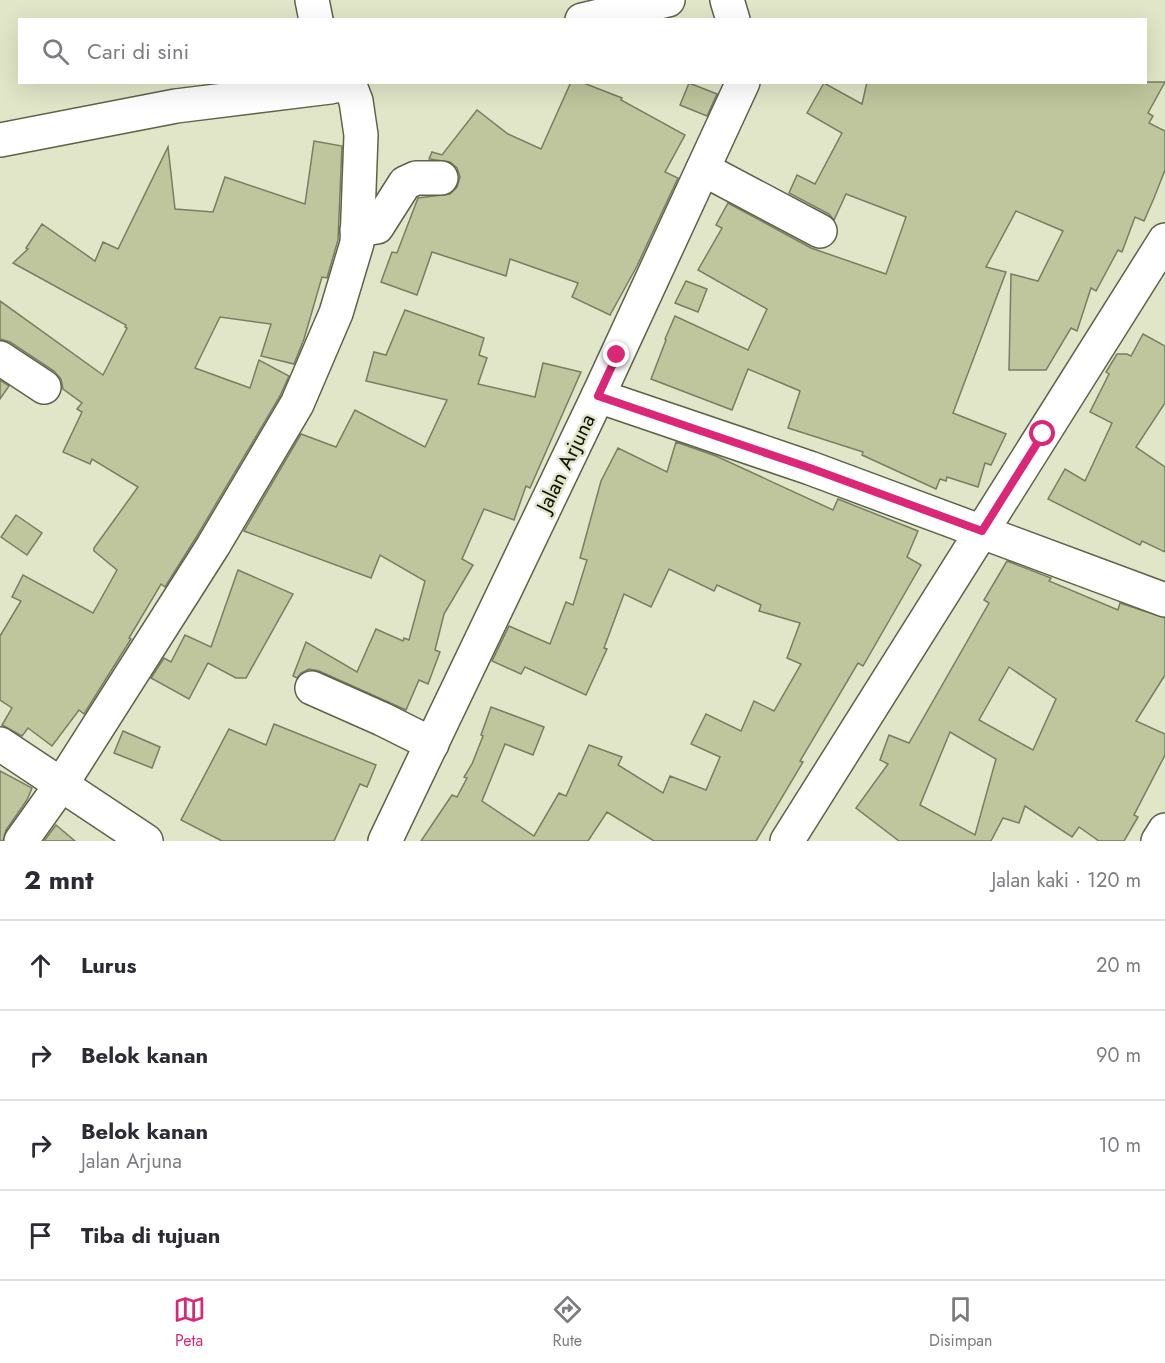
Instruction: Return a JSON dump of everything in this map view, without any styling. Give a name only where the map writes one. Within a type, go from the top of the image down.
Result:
[{"type":"street","points":[[312,0],[316,18]]},
{"type":"street","points":[[591,18],[668,0]]},
{"type":"street","points":[[727,0],[732,18]]},
{"type":"street","name":"Jalan Arjuna","points":[[386,841],[598,396],[742,84]]},
{"type":"street","points":[[0,140],[176,106],[343,87],[361,135],[357,243],[336,313],[297,404],[213,546],[61,785],[21,841]]},
{"type":"street","points":[[703,169],[819,231]]},
{"type":"street","points":[[357,230],[377,227],[405,183],[416,178],[441,178]]},
{"type":"street","points":[[787,841],[1165,240]]},
{"type":"street","points":[[0,358],[44,387]]},
{"type":"street","points":[[598,396],[810,468],[1165,600]]},
{"type":"street","points":[[312,688],[432,744]]},
{"type":"street","points":[[0,744],[146,841]]},
{"type":"street","points":[[1158,841],[1165,830]]},
{"type":"building","points":[[1147,82],[1165,82],[1148,113],[1153,116],[1149,123],[1165,131],[1165,170],[1154,198],[1144,221],[1135,217],[1122,252],[1118,250],[1096,291],[1091,288],[1077,331],[1071,328],[1046,370],[1009,370],[1011,274],[1038,281],[1063,231],[1016,211],[986,267],[1006,272],[953,413],[1006,434],[991,465],[985,463],[978,487],[947,477],[946,481],[940,479],[936,489],[862,455],[863,452],[788,428],[800,391],[748,369],[732,410],[651,379],[675,316],[748,350],[767,309],[698,270],[722,228],[716,225],[728,203],[811,248],[886,274],[906,217],[846,194],[834,220],[829,214],[789,193],[797,175],[815,184],[842,133],[807,113],[823,84],[862,104],[867,84],[1147,84]]},
{"type":"building","points":[[570,84],[586,84],[622,98],[621,100],[685,135],[665,172],[678,178],[637,266],[610,315],[572,297],[578,283],[510,259],[506,276],[432,252],[417,295],[381,282],[392,252],[397,253],[418,198],[450,194],[457,187],[460,177],[457,168],[450,162],[429,159],[432,152],[442,155],[477,110],[508,134],[541,149]]},
{"type":"building","points":[[689,84],[717,94],[707,116],[680,105]]},
{"type":"building","points":[[314,141],[342,146],[338,240],[327,278],[322,277],[304,339],[294,364],[261,356],[271,324],[220,317],[195,368],[250,388],[259,360],[289,376],[280,396],[197,536],[165,587],[161,584],[129,638],[131,639],[84,714],[79,710],[52,746],[28,728],[22,736],[2,725],[12,708],[0,700],[0,636],[21,601],[12,597],[23,575],[93,613],[117,570],[94,551],[94,548],[138,487],[92,459],[90,464],[63,452],[82,412],[77,409],[82,403],[63,389],[61,379],[54,371],[10,342],[0,339],[0,301],[103,375],[127,328],[126,325],[13,263],[28,249],[26,248],[42,224],[95,261],[103,242],[118,249],[168,147],[175,209],[213,212],[225,177],[305,204]]},
{"type":"building","points":[[686,281],[707,289],[698,312],[675,303]]},
{"type":"building","points":[[405,310],[484,338],[479,355],[487,358],[478,384],[535,397],[543,363],[581,372],[530,488],[526,486],[514,520],[484,509],[462,559],[473,565],[444,614],[435,650],[440,652],[428,684],[419,680],[406,710],[319,671],[309,669],[297,678],[293,676],[306,642],[357,672],[376,629],[403,641],[404,638],[409,640],[425,581],[380,555],[371,578],[244,531],[301,434],[336,447],[355,410],[425,447],[447,400],[366,381],[374,352],[386,355]]},
{"type":"building","points":[[1143,334],[1165,346],[1165,403],[1136,447],[1165,467],[1165,552],[1142,541],[1140,545],[1048,499],[1065,469],[1085,481],[1112,423],[1090,412],[1109,374],[1106,372],[1117,354],[1131,356]]},
{"type":"building","points":[[0,380],[9,386],[0,399]]},
{"type":"building","points":[[676,442],[716,456],[833,510],[838,499],[918,531],[907,557],[921,565],[863,666],[858,663],[756,841],[654,841],[607,812],[588,841],[421,841],[452,795],[457,797],[467,778],[464,777],[483,736],[481,735],[491,707],[544,727],[533,755],[505,744],[482,801],[534,836],[559,793],[566,796],[589,745],[622,757],[618,765],[663,793],[670,776],[706,790],[720,757],[691,744],[706,714],[741,731],[754,701],[774,711],[801,664],[787,658],[800,623],[759,611],[761,605],[717,585],[714,591],[669,569],[651,607],[624,594],[604,648],[607,649],[586,695],[525,667],[521,674],[492,661],[509,626],[550,644],[566,602],[573,605],[587,560],[580,558],[601,481],[618,448],[667,472]]},
{"type":"building","points":[[16,515],[42,533],[27,555],[1,537]]},
{"type":"building","points":[[1007,561],[1051,578],[1049,581],[1118,610],[1120,603],[1165,618],[1165,675],[1136,721],[1165,734],[1165,755],[1134,815],[1138,817],[1124,841],[1099,841],[1079,827],[1072,837],[1025,806],[1019,823],[1003,818],[991,841],[899,841],[856,808],[888,764],[880,760],[889,735],[909,743],[989,603],[984,600]],"holes":[[[1009,667],[1056,699],[1033,750],[979,720]],[[950,732],[996,759],[975,835],[920,805]]]},
{"type":"building","points":[[238,570],[293,594],[246,678],[236,678],[208,663],[189,699],[151,678],[164,658],[171,662],[185,635],[211,647]]},
{"type":"building","points":[[274,724],[376,765],[367,787],[360,784],[334,841],[222,841],[181,820],[229,729],[266,745]]},
{"type":"building","points":[[123,731],[160,747],[152,768],[114,753]]},
{"type":"building","points":[[0,771],[32,788],[27,800],[6,830],[3,841],[0,841]]},
{"type":"building","points":[[56,825],[75,841],[44,841]]},
{"type":"route","points":[[617,355],[598,396],[810,468],[982,531],[1043,434]]}]
